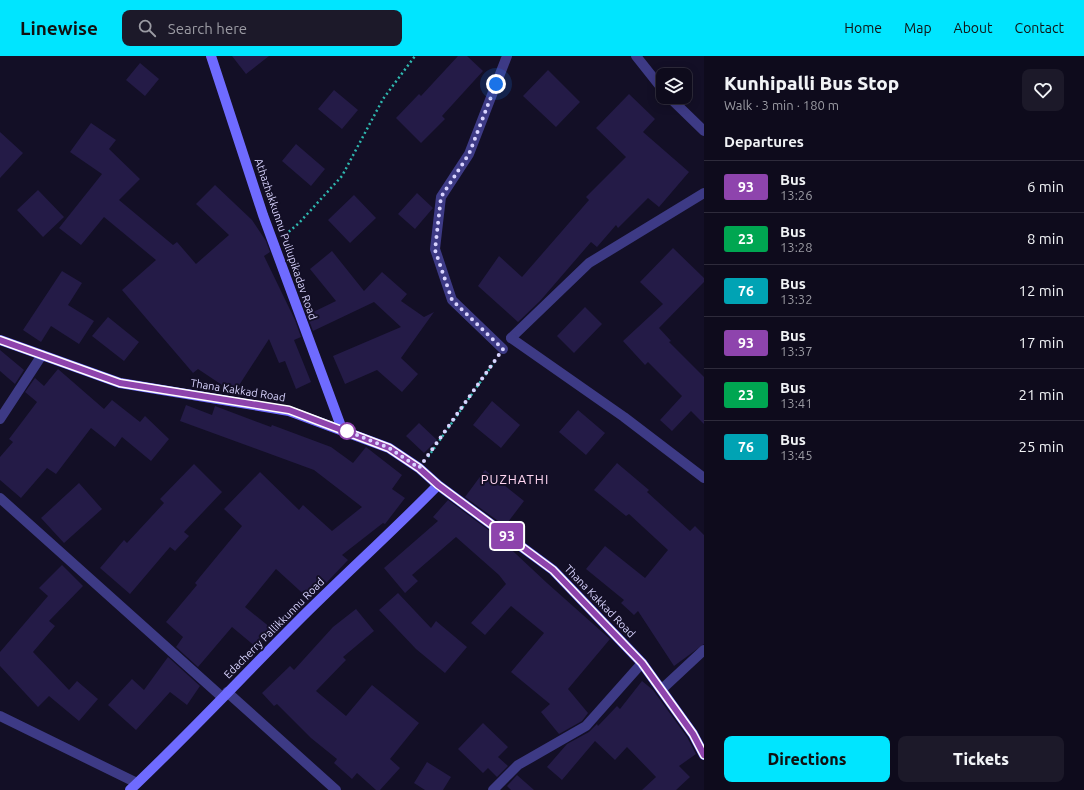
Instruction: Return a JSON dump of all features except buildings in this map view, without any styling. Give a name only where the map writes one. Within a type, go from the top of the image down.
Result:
[{"type":"main road","name":"Athazhakkunnu Pullupikadav Road","points":[[211,56],[263,215],[342,429]]},
{"type":"main road","name":"Thana Kakkad Road","points":[[0,340],[120,383],[289,410],[389,448],[419,468],[438,485],[553,570],[642,663],[693,734],[704,755]]},
{"type":"main road","name":"Edacherry Pallikkunnu Road","points":[[134,787],[344,575],[392,532],[438,485]]},
{"type":"street","points":[[503,349],[452,300],[435,250],[441,197],[469,154],[507,56]]},
{"type":"street","points":[[636,56],[656,81]]},
{"type":"street","points":[[676,104],[704,131]]},
{"type":"street","points":[[704,193],[589,263],[511,338],[624,417],[704,478]]},
{"type":"street","points":[[0,419],[42,355]]},
{"type":"street","points":[[0,498],[224,695],[336,790]]},
{"type":"street","points":[[662,689],[704,650]]},
{"type":"street","points":[[493,790],[518,765],[586,726],[642,663]]},
{"type":"street","points":[[0,716],[134,787]]},
{"type":"path","points":[[274,245],[299,223],[342,176],[383,99],[415,56]]},
{"type":"path","points":[[419,468],[503,349]]},
{"type":"bus line","name":"93","points":[[0,340],[120,383],[289,410],[389,448],[419,468],[438,485],[553,570],[642,663],[693,734],[704,755]]},
{"type":"district","name":"PUZHATHI","points":[[515,479]]},
{"type":"route","points":[[347,431],[342,429],[389,448],[419,468],[503,349],[452,300],[435,250],[441,197],[469,154],[496,84]]}]
